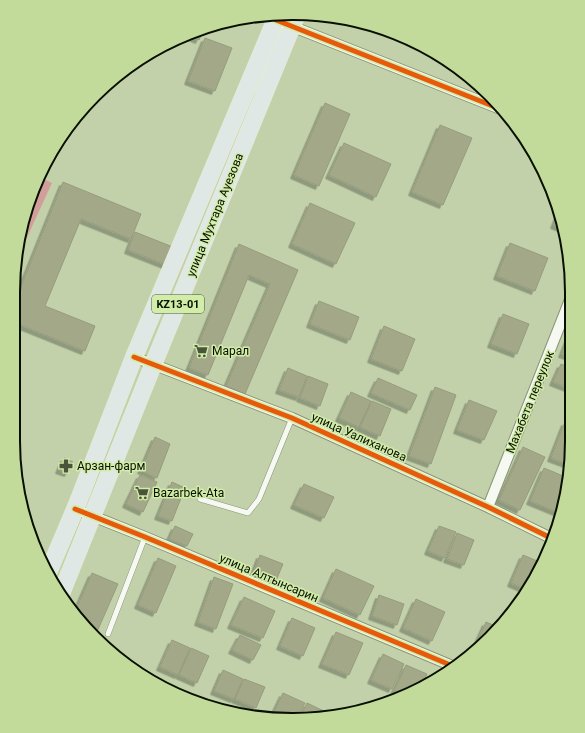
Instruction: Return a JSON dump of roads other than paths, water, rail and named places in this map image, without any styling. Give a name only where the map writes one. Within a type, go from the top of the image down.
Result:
[{"type":"main road","name":"улица Мухтара Ауезова","points":[[51,566],[75,509],[134,357],[275,21]]},
{"type":"main road","name":"улица Мухтара Ауезова","points":[[63,588],[153,365],[295,21]]},
{"type":"street","points":[[295,21],[489,104]]},
{"type":"street","name":"Махабета переулок","points":[[488,507],[565,312]]},
{"type":"street","name":"улица Уалиханова","points":[[134,357],[292,418],[488,507],[548,536]]},
{"type":"street","name":"улица Алтынсарин","points":[[75,509],[448,664]]},
{"type":"lane","points":[[200,498],[248,513],[259,499],[292,418]]},
{"type":"lane","points":[[108,634],[145,537]]},
{"type":"place","name":"Марал","points":[[201,351]]},
{"type":"place","name":"Арзан-фарм","points":[[66,466]]},
{"type":"place","name":"Bazarbek-Ata","points":[[142,493]]}]
